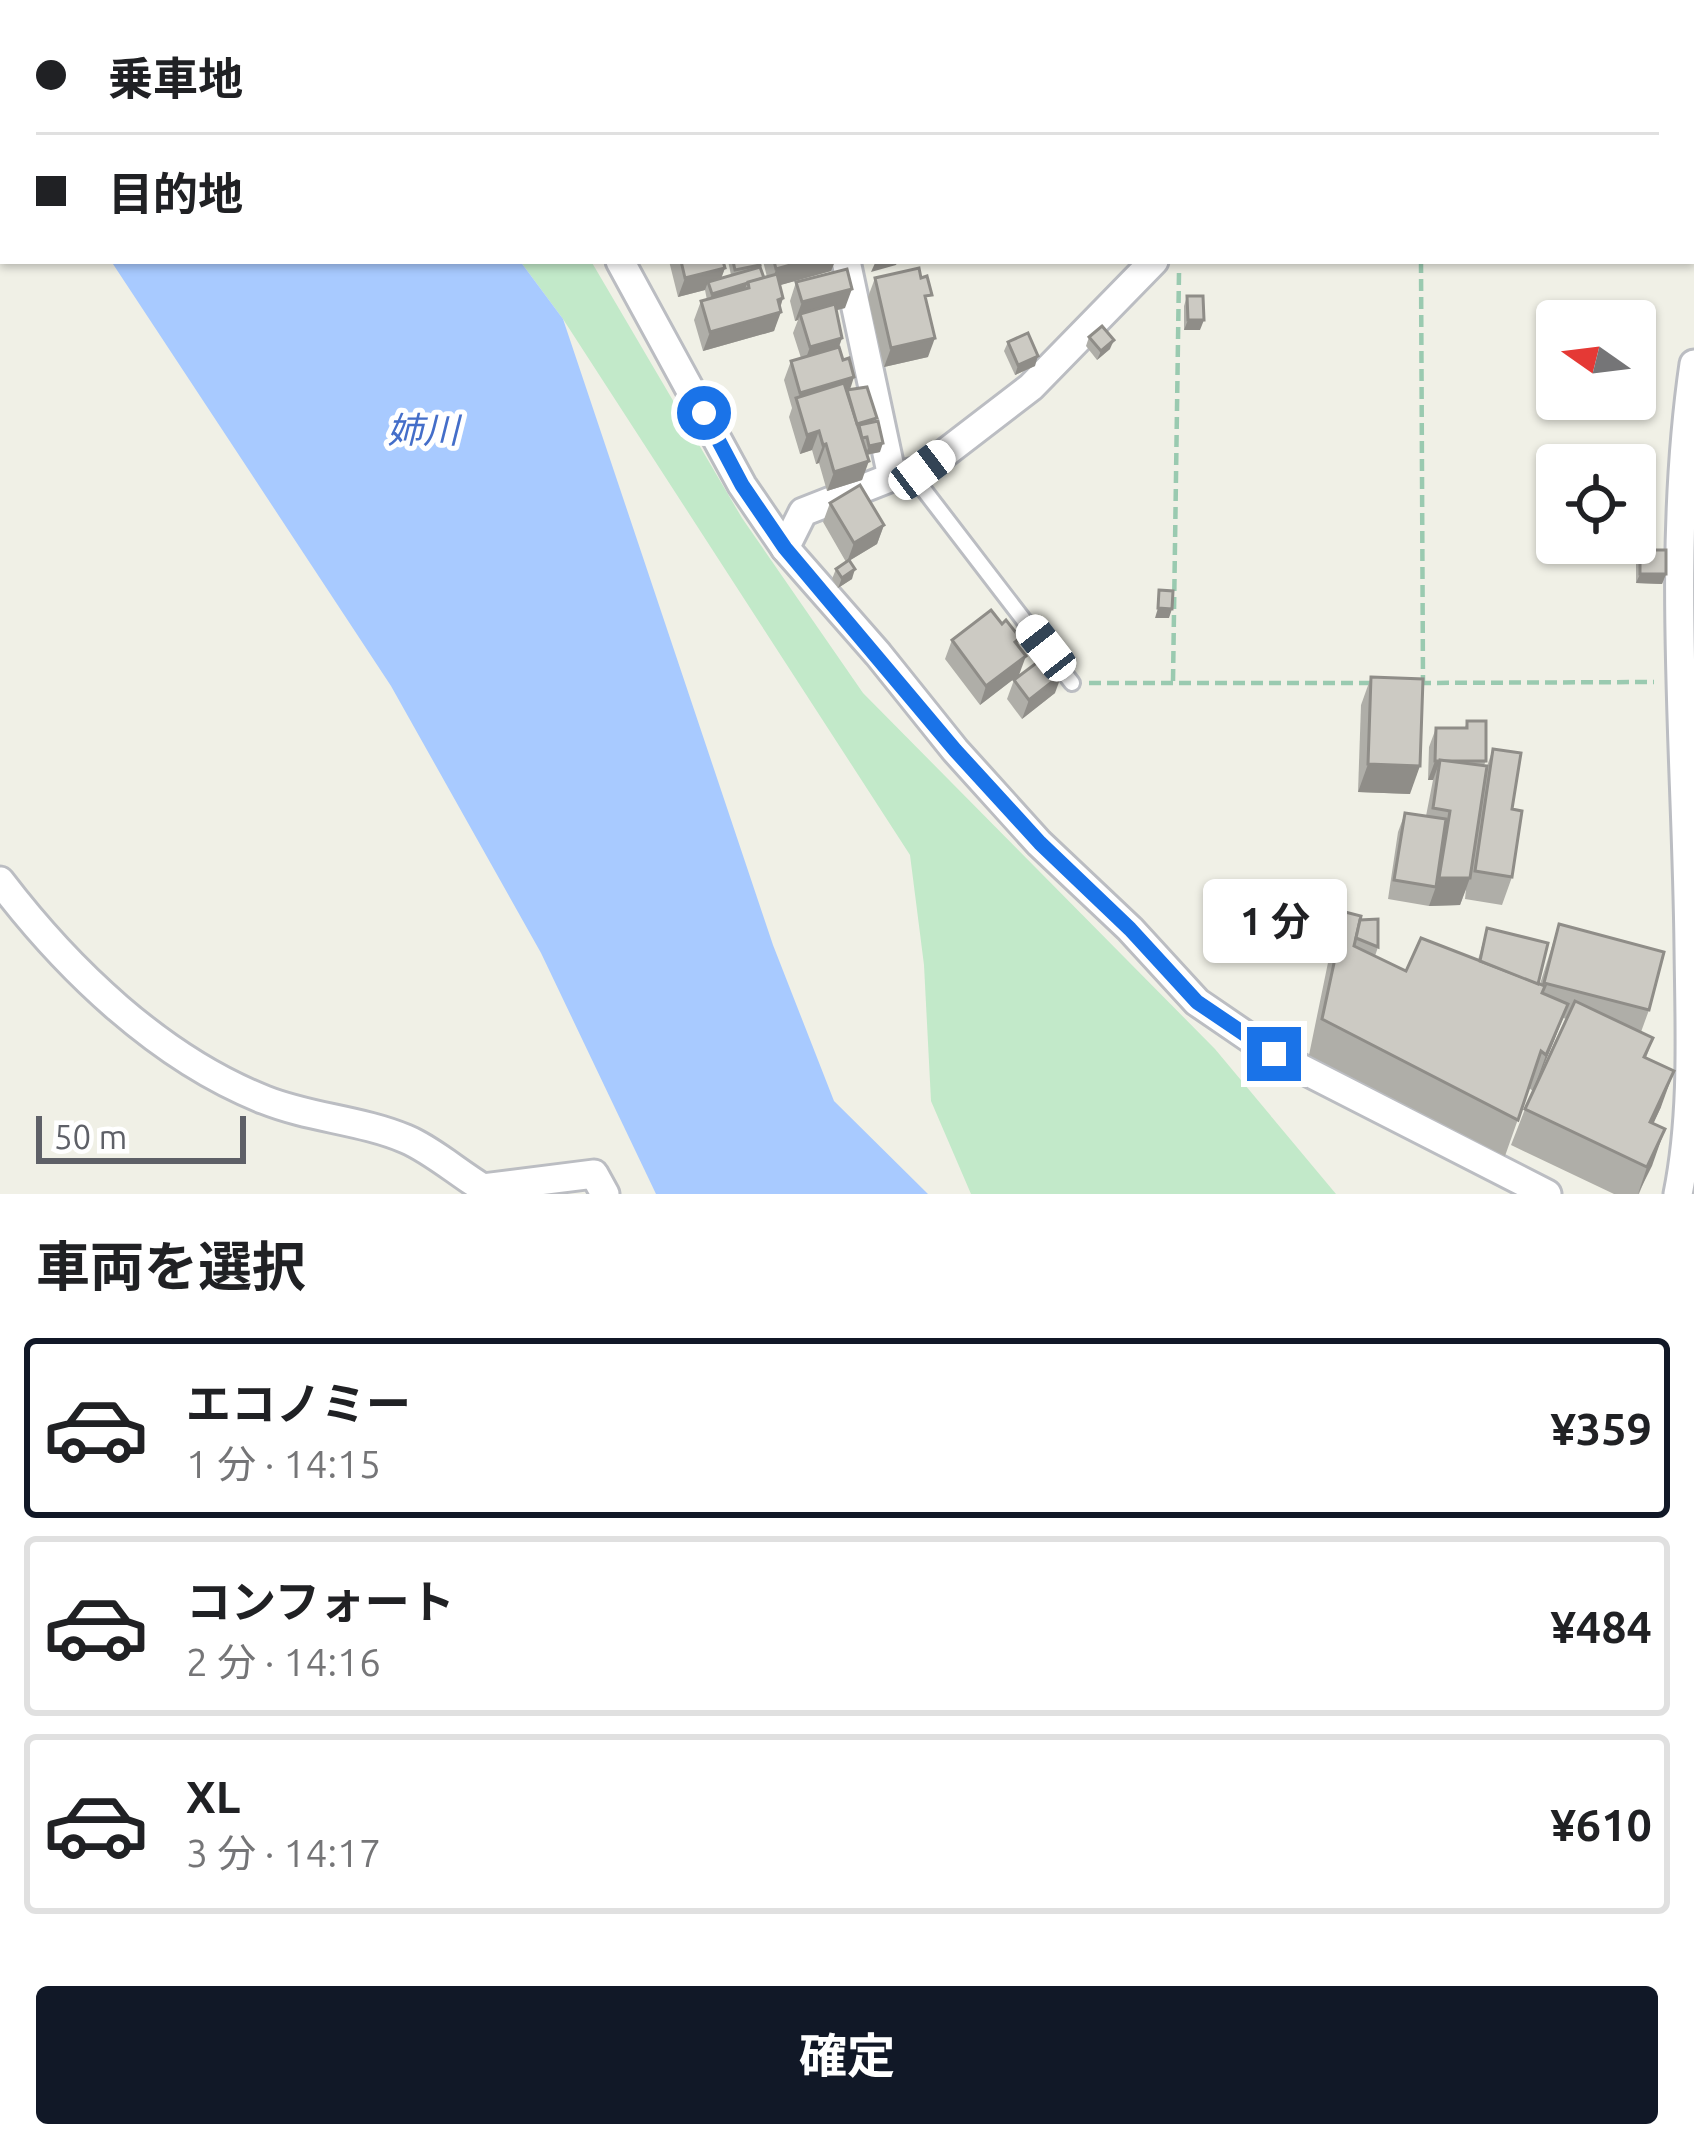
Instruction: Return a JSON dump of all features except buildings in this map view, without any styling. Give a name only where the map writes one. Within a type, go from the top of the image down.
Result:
[{"type":"street","points":[[622,264],[742,485],[785,548],[983,781],[1197,1002],[1274,1054],[1547,1194]]},
{"type":"street","points":[[847,264],[901,475]]},
{"type":"street","points":[[785,548],[803,512],[922,470],[1031,387],[1151,264]]},
{"type":"street","points":[[1678,1194],[1690,1101],[1684,682],[1678,607],[1694,364]]},
{"type":"street","points":[[0,881],[26,915],[111,999],[179,1055],[264,1100],[407,1139],[483,1188],[595,1174],[605,1194]]},
{"type":"lane","points":[[901,475],[1072,683]]},
{"type":"path","points":[[1173,682],[1179,264]]},
{"type":"path","points":[[1420,264],[1423,683]]},
{"type":"path","points":[[1400,683],[1684,682]]},
{"type":"path","points":[[1072,683],[1378,683]]},
{"type":"green space","points":[[522,264],[593,264],[742,518],[863,693],[1215,1049],[1336,1194],[971,1194],[931,1101],[924,965],[910,855],[563,319]]},
{"type":"water","name":"姉川","points":[[113,264],[522,264],[563,319],[773,945],[834,1101],[928,1194],[656,1194],[541,953],[391,686]]},
{"type":"route","points":[[704,413],[742,485],[785,548],[955,750],[1197,1002],[1274,1054]]}]
